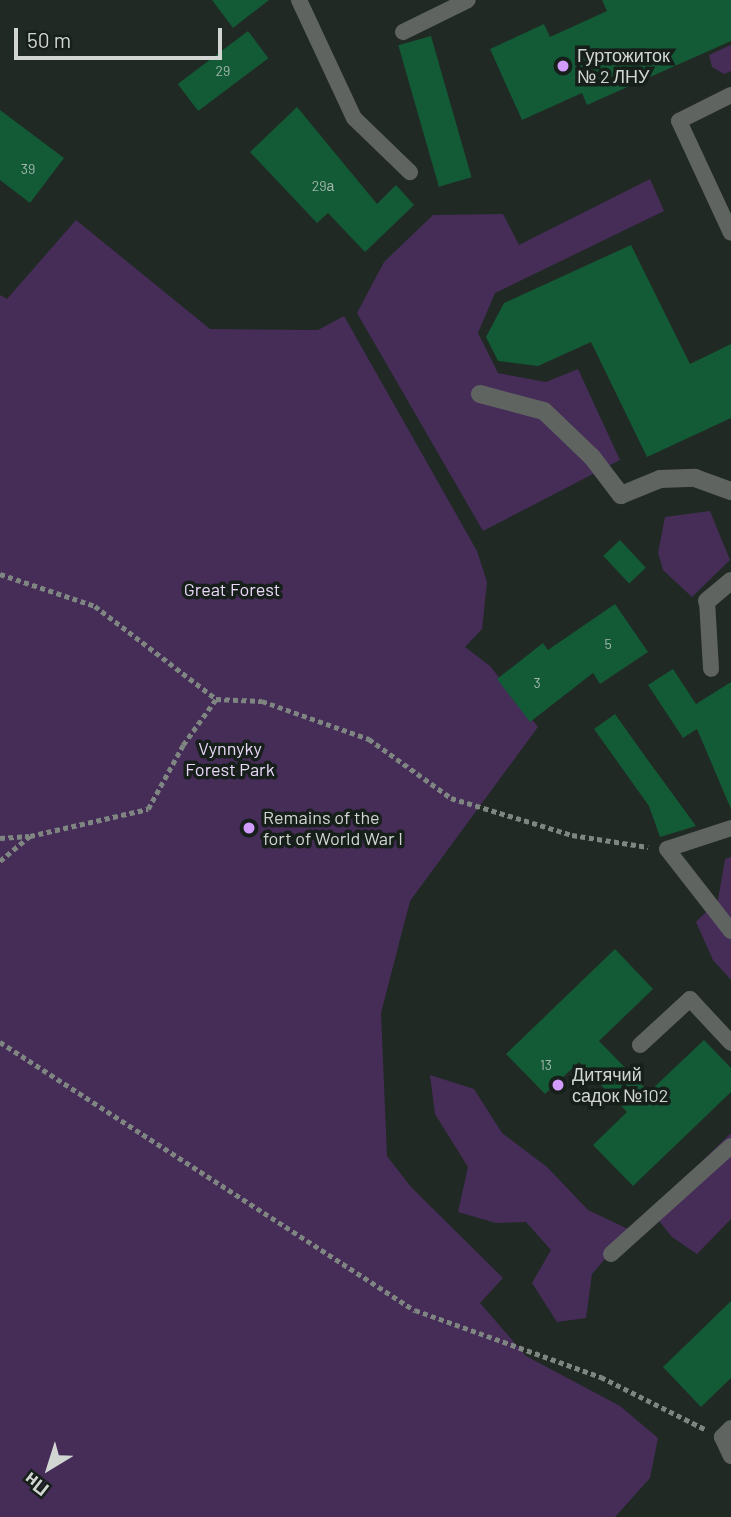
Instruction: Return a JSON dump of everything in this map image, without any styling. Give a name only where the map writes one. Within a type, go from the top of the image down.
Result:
[{"type":"street","points":[[480,394],[544,411],[592,457],[621,495],[660,479],[695,478],[731,491]]},
{"type":"street","points":[[707,601],[731,581]]},
{"type":"lane","points":[[299,0],[354,118],[410,172]]},
{"type":"lane","points":[[404,32],[468,0]]},
{"type":"lane","points":[[731,95],[680,121],[731,233]]},
{"type":"lane","points":[[707,601],[711,669]]},
{"type":"lane","points":[[731,828],[667,849],[731,931]]},
{"type":"lane","points":[[640,1045],[690,999],[731,1043]]},
{"type":"lane","points":[[611,1254],[731,1146]]},
{"type":"lane","points":[[726,1432],[731,1456]]},
{"type":"path","points":[[0,574],[95,606],[216,699],[262,701],[369,739],[451,798],[572,835],[667,849]]},
{"type":"path","points":[[0,838],[30,836],[148,809],[183,745],[216,699]]},
{"type":"path","points":[[0,861],[30,836]]},
{"type":"path","points":[[0,1042],[415,1310],[601,1377],[726,1432]]},
{"type":"green space","points":[[731,45],[731,71],[724,74],[712,67],[709,55]]},
{"type":"green space","points":[[650,179],[664,211],[495,293],[478,333],[498,373],[546,382],[578,369],[620,460],[483,531],[357,313],[384,262],[433,215],[503,214],[519,245]]},
{"type":"green space","name":"Great Forest","points":[[76,220],[210,329],[318,330],[344,316],[477,551],[487,582],[482,629],[465,647],[490,666],[538,727],[410,901],[381,1013],[387,1156],[411,1187],[503,1278],[480,1303],[526,1356],[620,1406],[658,1438],[650,1478],[615,1517],[0,1517],[0,295],[7,299]]},
{"type":"green space","points":[[710,511],[730,560],[692,597],[663,570],[658,553],[665,517]]},
{"type":"green space","points":[[731,857],[731,980],[713,960],[696,922],[718,900],[725,859]]},
{"type":"green space","points":[[430,1075],[474,1089],[502,1133],[547,1167],[588,1210],[630,1230],[592,1274],[586,1318],[557,1322],[532,1283],[551,1250],[526,1222],[496,1223],[458,1212],[468,1167],[435,1114]]},
{"type":"green space","points":[[731,1133],[731,1219],[697,1254],[672,1237],[651,1211]]},
{"type":"building","points":[[212,0],[269,0],[233,28]]},
{"type":"building","name":"Гуртожиток № 2 ЛНУ","points":[[602,0],[731,0],[731,41],[587,105],[582,93],[522,120],[490,49],[544,24],[550,37],[607,11]]},
{"type":"building","points":[[248,31],[268,58],[198,111],[178,84]]},
{"type":"building","points":[[431,36],[472,177],[439,187],[398,45]]},
{"type":"building","points":[[297,107],[377,204],[396,185],[414,205],[365,252],[328,213],[317,223],[250,152]]},
{"type":"building","points":[[0,110],[64,158],[30,203],[0,180]]},
{"type":"building","points":[[631,245],[690,364],[731,344],[731,418],[647,457],[591,342],[538,366],[498,361],[486,337],[504,303]]},
{"type":"building","points":[[620,540],[646,568],[629,583],[603,556]]},
{"type":"building","points":[[615,604],[648,652],[600,684],[593,673],[530,722],[497,679],[543,643],[548,650]]},
{"type":"building","points":[[673,669],[696,704],[731,682],[731,809],[697,729],[683,738],[648,685]]},
{"type":"building","points":[[615,714],[696,826],[660,837],[649,806],[594,729]]},
{"type":"building","points":[[615,949],[653,989],[599,1041],[649,1092],[704,1040],[731,1068],[731,1092],[633,1186],[593,1145],[627,1112],[579,1062],[545,1094],[506,1054]]},
{"type":"building","points":[[731,1301],[731,1378],[701,1407],[663,1367]]},
{"type":"place","name":"Гуртожиток № 2 ЛНУ","points":[[563,66]]},
{"type":"place","name":"Remains of the fort of World War I","points":[[249,828]]},
{"type":"place","name":"Дитячий садок №102","points":[[558,1085]]},
{"type":"park label","name":"Vynnyky Forest Park","points":[[230,759]]}]
